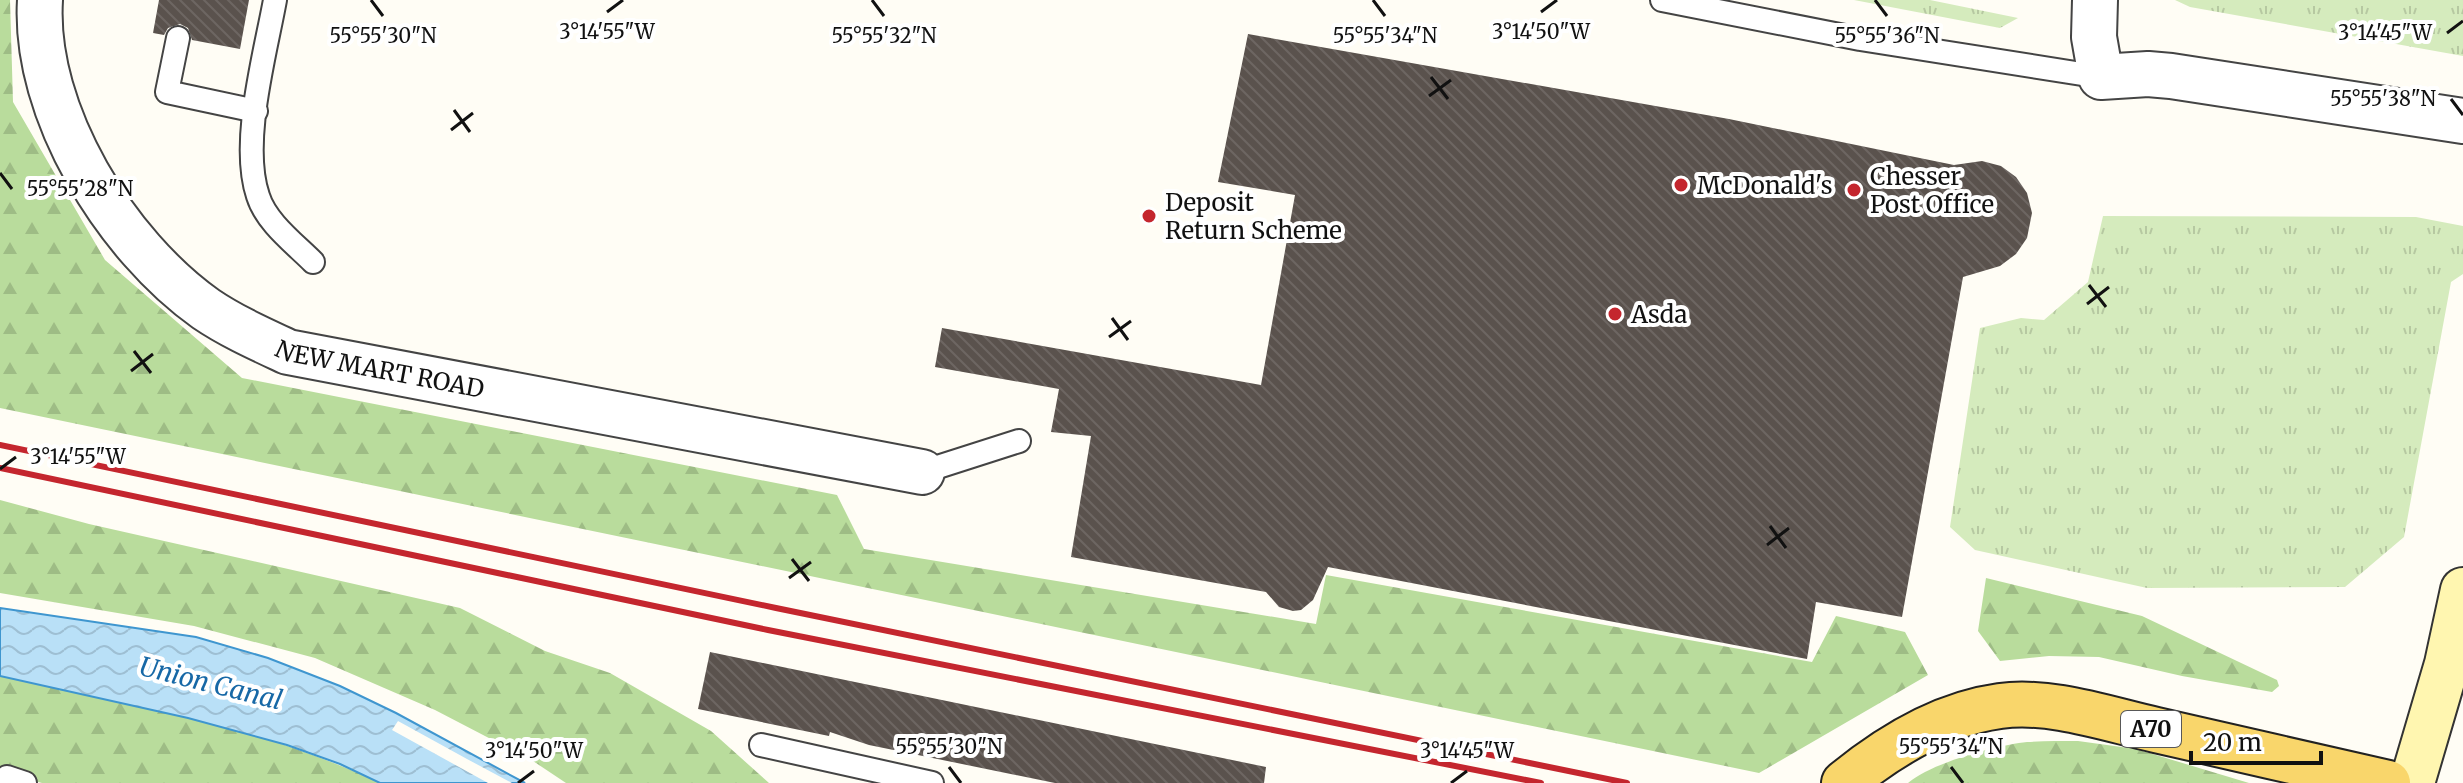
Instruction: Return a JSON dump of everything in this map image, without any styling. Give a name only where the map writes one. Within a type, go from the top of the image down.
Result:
[{"type":"main road","name":"A70","points":[[1844,783],[1915,733],[1978,710],[2036,705],[2388,783]]},
{"type":"street","name":"NEW MART ROAD","points":[[40,0],[44,55],[57,108],[80,158],[111,212],[133,242],[169,279],[207,309],[247,333],[288,352],[922,472]]},
{"type":"street","points":[[2095,0],[2094,37],[2101,77],[2171,76],[2463,121]]},
{"type":"street","points":[[2412,783],[2447,664],[2463,590]]},
{"type":"lane","points":[[275,0],[250,151],[258,198],[277,226],[313,262]]},
{"type":"lane","points":[[1662,0],[1860,39],[2101,77]]},
{"type":"lane","points":[[178,38],[167,92],[256,111]]},
{"type":"lane","points":[[922,472],[1019,441]]},
{"type":"lane","points":[[761,745],[932,783]]},
{"type":"lane","points":[[4,783],[7,777],[25,783]]},
{"type":"green space","points":[[0,0],[10,0],[13,102],[105,260],[242,378],[837,495],[864,549],[1316,624],[1326,575],[1812,662],[1836,616],[1905,632],[1928,675],[1759,773],[0,408]]},
{"type":"green space","points":[[1854,0],[1930,0],[2018,18],[2000,28]]},
{"type":"green space","points":[[2175,0],[2463,0],[2463,56],[2190,7]]},
{"type":"green space","points":[[2103,216],[2416,217],[2463,226],[2463,274],[2451,282],[2404,537],[2345,587],[2147,588],[1975,550],[1950,527],[1980,328],[2021,318],[2044,320],[2088,282]]},
{"type":"green space","points":[[0,500],[89,524],[460,608],[545,651],[610,673],[711,731],[769,783],[566,783],[533,761],[435,710],[315,658],[194,626],[0,593]]},
{"type":"green space","points":[[1986,578],[2142,616],[2277,680],[2279,686],[2272,692],[2099,657],[2049,656],[2000,661],[1978,631]]},
{"type":"green space","points":[[0,676],[241,731],[335,763],[380,783],[42,783],[0,771]]},
{"type":"green space","points":[[2078,741],[2136,749],[2249,783],[1908,783],[1948,762],[1999,747],[2027,742]]},
{"type":"water","name":"Union Canal","points":[[0,608],[196,637],[268,658],[340,686],[396,713],[525,783],[380,783],[340,764],[287,745],[188,718],[0,676]]},
{"type":"pier","points":[[398,721],[512,783],[488,783],[392,730]]},
{"type":"building","points":[[159,0],[249,0],[240,49],[192,40],[188,28],[180,24],[168,28],[164,35],[153,33]]},
{"type":"building","name":"Asda","points":[[1248,34],[1729,119],[1954,165],[1982,161],[2001,166],[2016,177],[2027,193],[2032,213],[2027,238],[2016,254],[2000,266],[1963,277],[1902,617],[1816,602],[1807,659],[1328,567],[1313,600],[1301,610],[1293,611],[1279,607],[1266,592],[1071,557],[1091,436],[1051,432],[1059,389],[935,367],[942,328],[1261,385],[1295,195],[1218,182]]},
{"type":"building","points":[[710,652],[1266,767],[1264,783],[1055,783],[869,745],[830,732],[829,736],[698,709]]},
{"type":"railway","points":[[0,445],[1627,783]]},
{"type":"railway","points":[[0,468],[768,630],[1541,783]]},
{"type":"place","name":"McDonald's","points":[[1681,185]]},
{"type":"place","name":"Chesser Post Office","points":[[1854,190]]},
{"type":"place","name":"Deposit Return Scheme","points":[[1149,216]]},
{"type":"place","name":"Asda","points":[[1615,314]]}]
